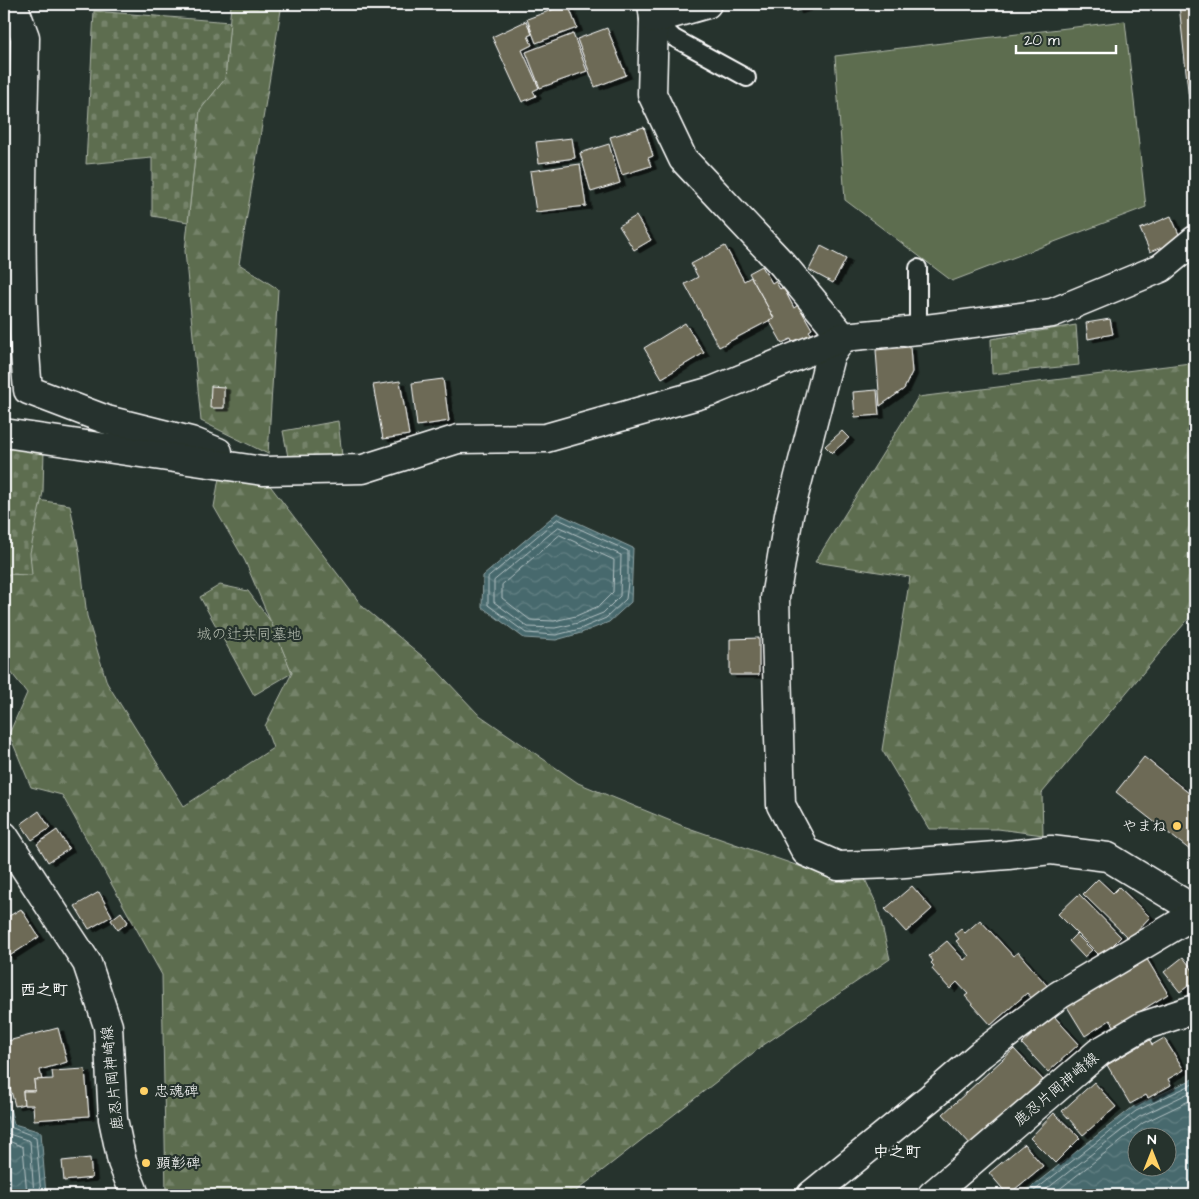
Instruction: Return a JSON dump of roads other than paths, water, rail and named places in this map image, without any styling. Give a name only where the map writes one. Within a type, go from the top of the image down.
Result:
[{"type":"street","points":[[13,4],[25,37],[22,267],[23,337],[28,390],[107,420],[191,441],[263,471]]},
{"type":"street","points":[[707,4],[653,11],[652,94],[683,159],[783,265],[844,337]]},
{"type":"street","points":[[4,433],[263,471],[363,469],[458,439],[546,438],[712,391],[844,337],[918,330],[1052,313],[1160,268],[1195,240]]},
{"type":"street","points":[[844,337],[830,356],[789,515],[775,598],[781,805],[806,852],[838,866],[892,864],[1051,850],[1108,857],[1195,910]]},
{"type":"street","name":"鹿忍片岡神崎線","points":[[4,836],[87,963],[108,1026],[113,1119],[122,1162],[135,1195]]},
{"type":"street","points":[[811,1195],[981,1054],[1060,995],[1195,914]]},
{"type":"street","name":"鹿忍片岡神崎線","points":[[932,1195],[1099,1052],[1143,1026],[1195,1009]]},
{"type":"lane","points":[[653,11],[674,38],[746,78]]},
{"type":"lane","points":[[918,268],[918,330]]},
{"type":"water","points":[[557,513],[633,548],[631,602],[609,622],[581,633],[556,640],[524,638],[482,607],[483,576]]},
{"type":"water","points":[[1195,1078],[1195,1195],[1021,1195],[1133,1107]]},
{"type":"water","points":[[4,1085],[14,1124],[41,1132],[46,1195],[4,1195]]},
{"type":"place","name":"やまね","points":[[1177,826]]},
{"type":"place","name":"忠魂碑","points":[[144,1091]]},
{"type":"place","name":"顕彰碑","points":[[146,1163]]},
{"type":"district","name":"西之町","points":[[44,989]]},
{"type":"district","name":"中之町","points":[[897,1151]]},
{"type":"park label","name":"城の辻共同墓地","points":[[249,634]]}]
